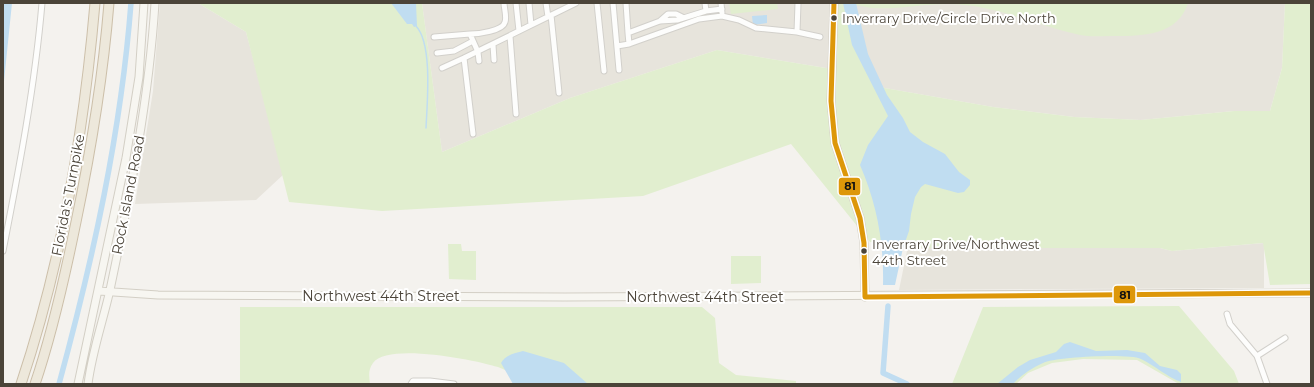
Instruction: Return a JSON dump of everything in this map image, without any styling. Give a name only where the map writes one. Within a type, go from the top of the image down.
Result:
[{"type":"highway","name":"Florida's Turnpike","points":[[21,384],[56,258],[78,146],[92,42],[95,3]]},
{"type":"highway","name":"Florida's Turnpike","points":[[35,384],[68,262],[91,147],[109,3]]},
{"type":"street","points":[[3,251],[22,153],[39,40],[42,3]]},
{"type":"street","name":"Rock Island Road","points":[[78,384],[126,158],[139,77],[144,3]]},
{"type":"street","name":"Rock Island Road","points":[[88,384],[110,292],[136,160],[148,86],[155,3]]},
{"type":"street","points":[[434,37],[482,34],[503,26],[505,22],[504,3]]},
{"type":"street","points":[[516,3],[519,31]]},
{"type":"street","points":[[529,3],[531,25]]},
{"type":"street","points":[[546,3],[550,16],[559,93]]},
{"type":"street","points":[[442,68],[493,45],[576,3]]},
{"type":"street","points":[[597,3],[604,71]]},
{"type":"street","points":[[613,3],[619,70]]},
{"type":"street","points":[[626,3],[629,44]]},
{"type":"street","points":[[705,3],[706,11]]},
{"type":"street","points":[[721,3],[722,16]]},
{"type":"street","points":[[797,32],[798,3]]},
{"type":"street","points":[[834,3],[831,101],[835,143],[860,218],[864,243],[865,297]]},
{"type":"street","points":[[628,33],[660,21],[668,14],[676,14],[684,18],[706,11],[722,9]]},
{"type":"street","points":[[617,46],[629,44],[699,19],[722,16],[739,20],[756,28],[797,32],[820,37]]},
{"type":"street","points":[[470,34],[478,52],[479,61]]},
{"type":"street","points":[[510,36],[516,114]]},
{"type":"street","points":[[437,53],[454,52],[473,41]]},
{"type":"street","points":[[493,45],[494,60]]},
{"type":"street","points":[[464,58],[473,134]]},
{"type":"street","name":"Northwest 44th Street","points":[[98,291],[198,295],[865,297],[1311,293]]},
{"type":"street","points":[[1227,314],[1230,324],[1257,356],[1267,384]]},
{"type":"street","points":[[1257,356],[1285,338]]},
{"type":"street","points":[[80,374],[89,375]]},
{"type":"street","points":[[411,384],[413,381],[430,381],[454,384]]},
{"type":"shaded area","points":[[160,3],[198,3],[246,32],[284,174],[256,200],[135,204],[153,91]]},
{"type":"shaded area","points":[[422,3],[834,3],[832,69],[717,50],[570,98],[442,152]]},
{"type":"shaded area","points":[[852,3],[1285,3],[1282,68],[1270,111],[1234,111],[1141,120],[1074,117],[993,107],[879,87],[857,44]]},
{"type":"shaded area","points":[[1264,243],[1264,288],[899,290],[908,246],[926,248],[1160,248],[1172,251]]},
{"type":"green space","points":[[198,3],[422,3],[442,152],[570,98],[717,50],[832,69],[834,3],[852,3],[857,44],[879,87],[993,107],[1074,117],[1141,120],[1234,111],[1270,111],[1282,68],[1285,3],[1311,3],[1311,284],[1270,285],[1263,243],[1172,251],[1160,248],[926,248],[870,242],[791,144],[643,196],[382,211],[289,202],[246,32]]},
{"type":"green space","points":[[729,3],[777,3],[778,9],[731,14]]},
{"type":"green space","points":[[856,3],[1188,3],[1183,14],[1175,22],[1156,32],[1134,36],[1084,36],[980,7],[942,4],[894,8],[871,8],[856,5]]},
{"type":"green space","points":[[448,244],[461,244],[462,251],[476,251],[476,280],[449,279]]},
{"type":"green space","points":[[731,256],[761,256],[761,283],[731,284]]},
{"type":"green space","points":[[1179,306],[1234,371],[1239,384],[1179,384],[1137,360],[1083,359],[1052,363],[1028,373],[1016,384],[952,384],[983,307]]},
{"type":"green space","points":[[240,307],[702,307],[715,318],[719,363],[736,375],[796,381],[796,384],[531,384],[506,370],[487,364],[432,354],[413,353],[395,354],[381,357],[373,363],[370,368],[370,384],[240,384]]},
{"type":"water","points":[[3,3],[12,3],[3,91]]},
{"type":"water","points":[[391,3],[416,3],[417,26],[414,27],[412,24],[407,24]]},
{"type":"water","points":[[843,3],[856,3],[868,54],[887,95],[903,118],[910,132],[923,142],[945,154],[959,172],[970,180],[970,185],[964,192],[958,193],[925,184],[921,187],[915,197],[909,231],[903,248],[895,285],[883,285],[881,239],[871,194],[860,165],[868,145],[888,116],[852,45]]},
{"type":"water","points":[[767,15],[767,23],[753,25],[752,16]]},
{"type":"water","points":[[1070,342],[1096,351],[1127,350],[1145,353],[1160,366],[1177,370],[1181,374],[1181,382],[1141,359],[1134,357],[1108,356],[1050,361],[1031,369],[1013,384],[997,384],[1018,367],[1030,360],[1056,352],[1064,344]]},
{"type":"water","points":[[523,351],[564,363],[588,384],[513,384],[501,363],[508,356]]},
{"type":"waterway","points":[[59,384],[94,243],[113,148],[131,3]]},
{"type":"waterway","points":[[416,26],[425,46],[427,60],[428,90],[426,128]]},
{"type":"waterway","points":[[888,306],[883,373],[907,384]]},
{"type":"transit line","name":"81","points":[[834,3],[831,101],[835,143],[860,218],[864,243],[865,297],[1311,293]]},
{"type":"place","name":"Inverrary Drive/Circle Drive North","points":[[834,18]]},
{"type":"place","name":"Inverrary Drive/Northwest 44th Street","points":[[864,251]]}]
